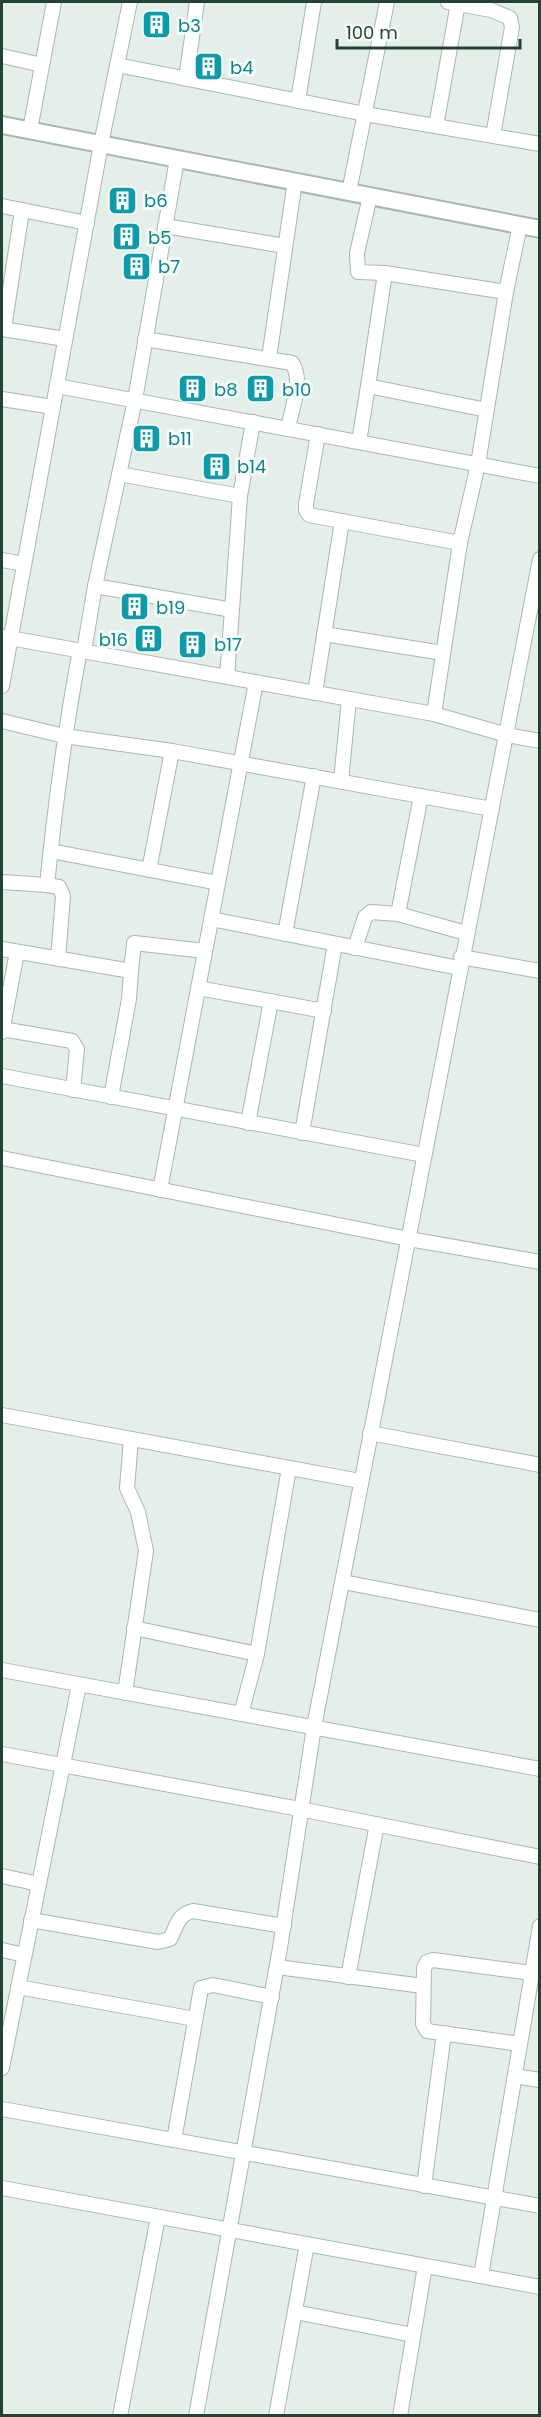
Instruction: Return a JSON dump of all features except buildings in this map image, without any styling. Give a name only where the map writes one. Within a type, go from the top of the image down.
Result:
[{"type":"street","points":[[30,130],[54,2]]},
{"type":"street","points":[[2,686],[6,637],[24,564],[101,144],[130,2]]},
{"type":"street","points":[[186,79],[197,2]]},
{"type":"street","points":[[298,101],[314,2]]},
{"type":"street","points":[[349,192],[387,2]]},
{"type":"street","points":[[436,126],[453,2],[492,6],[506,14],[512,22],[493,136]]},
{"type":"street","points":[[2,56],[42,65]]},
{"type":"street","points":[[117,65],[365,114],[540,144]]},
{"type":"street","points":[[2,124],[540,229]]},
{"type":"street","points":[[47,885],[64,736],[135,400],[177,159]]},
{"type":"street","points":[[268,358],[295,182]]},
{"type":"street","points":[[370,196],[357,253],[358,272],[385,273],[506,292]]},
{"type":"street","points":[[2,206],[87,223]]},
{"type":"street","points":[[22,210],[3,329],[65,339]]},
{"type":"street","points":[[434,714],[460,543],[478,464],[506,292],[520,225]]},
{"type":"street","points":[[165,226],[285,246]]},
{"type":"street","points":[[359,442],[385,273]]},
{"type":"street","points":[[145,339],[292,363],[297,374],[288,429]]},
{"type":"street","points":[[57,386],[540,476]]},
{"type":"street","points":[[368,386],[487,410]]},
{"type":"street","points":[[2,399],[53,407]]},
{"type":"street","points":[[227,677],[240,496],[253,422]]},
{"type":"street","points":[[318,435],[306,510],[309,515],[460,543]]},
{"type":"street","points":[[119,474],[240,496]]},
{"type":"street","points":[[315,693],[342,521]]},
{"type":"street","points":[[196,2415],[272,1997],[314,1727],[344,1582],[360,1481],[540,559]]},
{"type":"street","points":[[2,560],[24,564]]},
{"type":"street","points":[[95,586],[232,610]]},
{"type":"street","points":[[324,634],[443,653]]},
{"type":"street","points":[[6,637],[434,714],[507,735],[540,741]]},
{"type":"street","points":[[160,1190],[256,682]]},
{"type":"street","points":[[341,781],[350,699]]},
{"type":"street","points":[[2,721],[64,736],[172,751],[492,809]]},
{"type":"street","points":[[149,870],[172,751]]},
{"type":"street","points":[[285,934],[314,776]]},
{"type":"street","points":[[398,914],[421,796]]},
{"type":"street","points":[[51,851],[218,883]]},
{"type":"street","points":[[2,882],[59,887],[63,896],[58,959]]},
{"type":"street","points":[[355,948],[367,913],[398,914],[466,933]]},
{"type":"street","points":[[211,919],[355,948],[460,963],[540,971]]},
{"type":"street","points":[[111,1097],[129,999],[134,943],[205,951]]},
{"type":"street","points":[[302,1133],[334,944]]},
{"type":"street","points":[[2,950],[131,971]]},
{"type":"street","points":[[17,952],[2,1030],[72,1041],[77,1049],[73,1090]]},
{"type":"street","points":[[198,988],[324,1011]]},
{"type":"street","points":[[248,1123],[271,1001]]},
{"type":"street","points":[[2,1076],[424,1155]]},
{"type":"street","points":[[2,1158],[409,1239],[540,1262]]},
{"type":"street","points":[[2,1415],[360,1481]]},
{"type":"street","points":[[370,1433],[540,1465]]},
{"type":"street","points":[[125,1693],[146,1551],[138,1512],[127,1488],[131,1439]]},
{"type":"street","points":[[241,1714],[257,1654],[289,1468]]},
{"type":"street","points":[[344,1582],[540,1620]]},
{"type":"street","points":[[135,1628],[257,1654]]},
{"type":"street","points":[[2,1670],[540,1769]]},
{"type":"street","points":[[2,2068],[79,1684]]},
{"type":"street","points":[[2,1755],[300,1809],[540,1857]]},
{"type":"street","points":[[348,1977],[377,1824]]},
{"type":"street","points":[[2,1876],[39,1884]]},
{"type":"street","points":[[32,1920],[158,1942],[170,1939],[178,1920],[184,1914],[193,1911],[284,1926]]},
{"type":"street","points":[[481,2276],[520,2044],[533,2011],[532,1973],[540,1926]]},
{"type":"street","points":[[2,1950],[24,1955]]},
{"type":"street","points":[[520,2044],[427,2031],[424,2028],[424,1968],[427,1962],[433,1960],[532,1973]]},
{"type":"street","points":[[277,1966],[423,1986]]},
{"type":"street","points":[[174,2140],[199,1992],[206,1985],[213,1984],[272,1997]]},
{"type":"street","points":[[18,1987],[195,2019]]},
{"type":"street","points":[[424,2186],[444,2033]]},
{"type":"street","points":[[515,2076],[540,2080]]},
{"type":"street","points":[[2,2109],[540,2206]]},
{"type":"street","points":[[2,2188],[540,2287]]},
{"type":"street","points":[[120,2415],[158,2217]]},
{"type":"street","points":[[276,2415],[308,2244]]},
{"type":"street","points":[[400,2415],[425,2266]]},
{"type":"street","points":[[295,2312],[413,2335]]},
{"type":"place","name":"b3","points":[[157,25]]},
{"type":"place","name":"b4","points":[[209,67]]},
{"type":"place","name":"b6","points":[[123,200]]},
{"type":"place","name":"b5","points":[[127,237]]},
{"type":"place","name":"b7","points":[[137,266]]},
{"type":"place","name":"b8","points":[[193,389]]},
{"type":"place","name":"b10","points":[[261,389]]},
{"type":"place","name":"b11","points":[[147,438]]},
{"type":"place","name":"b14","points":[[216,466]]},
{"type":"place","name":"b19","points":[[135,607]]},
{"type":"place","name":"b16","points":[[149,639]]},
{"type":"place","name":"b17","points":[[193,644]]}]
